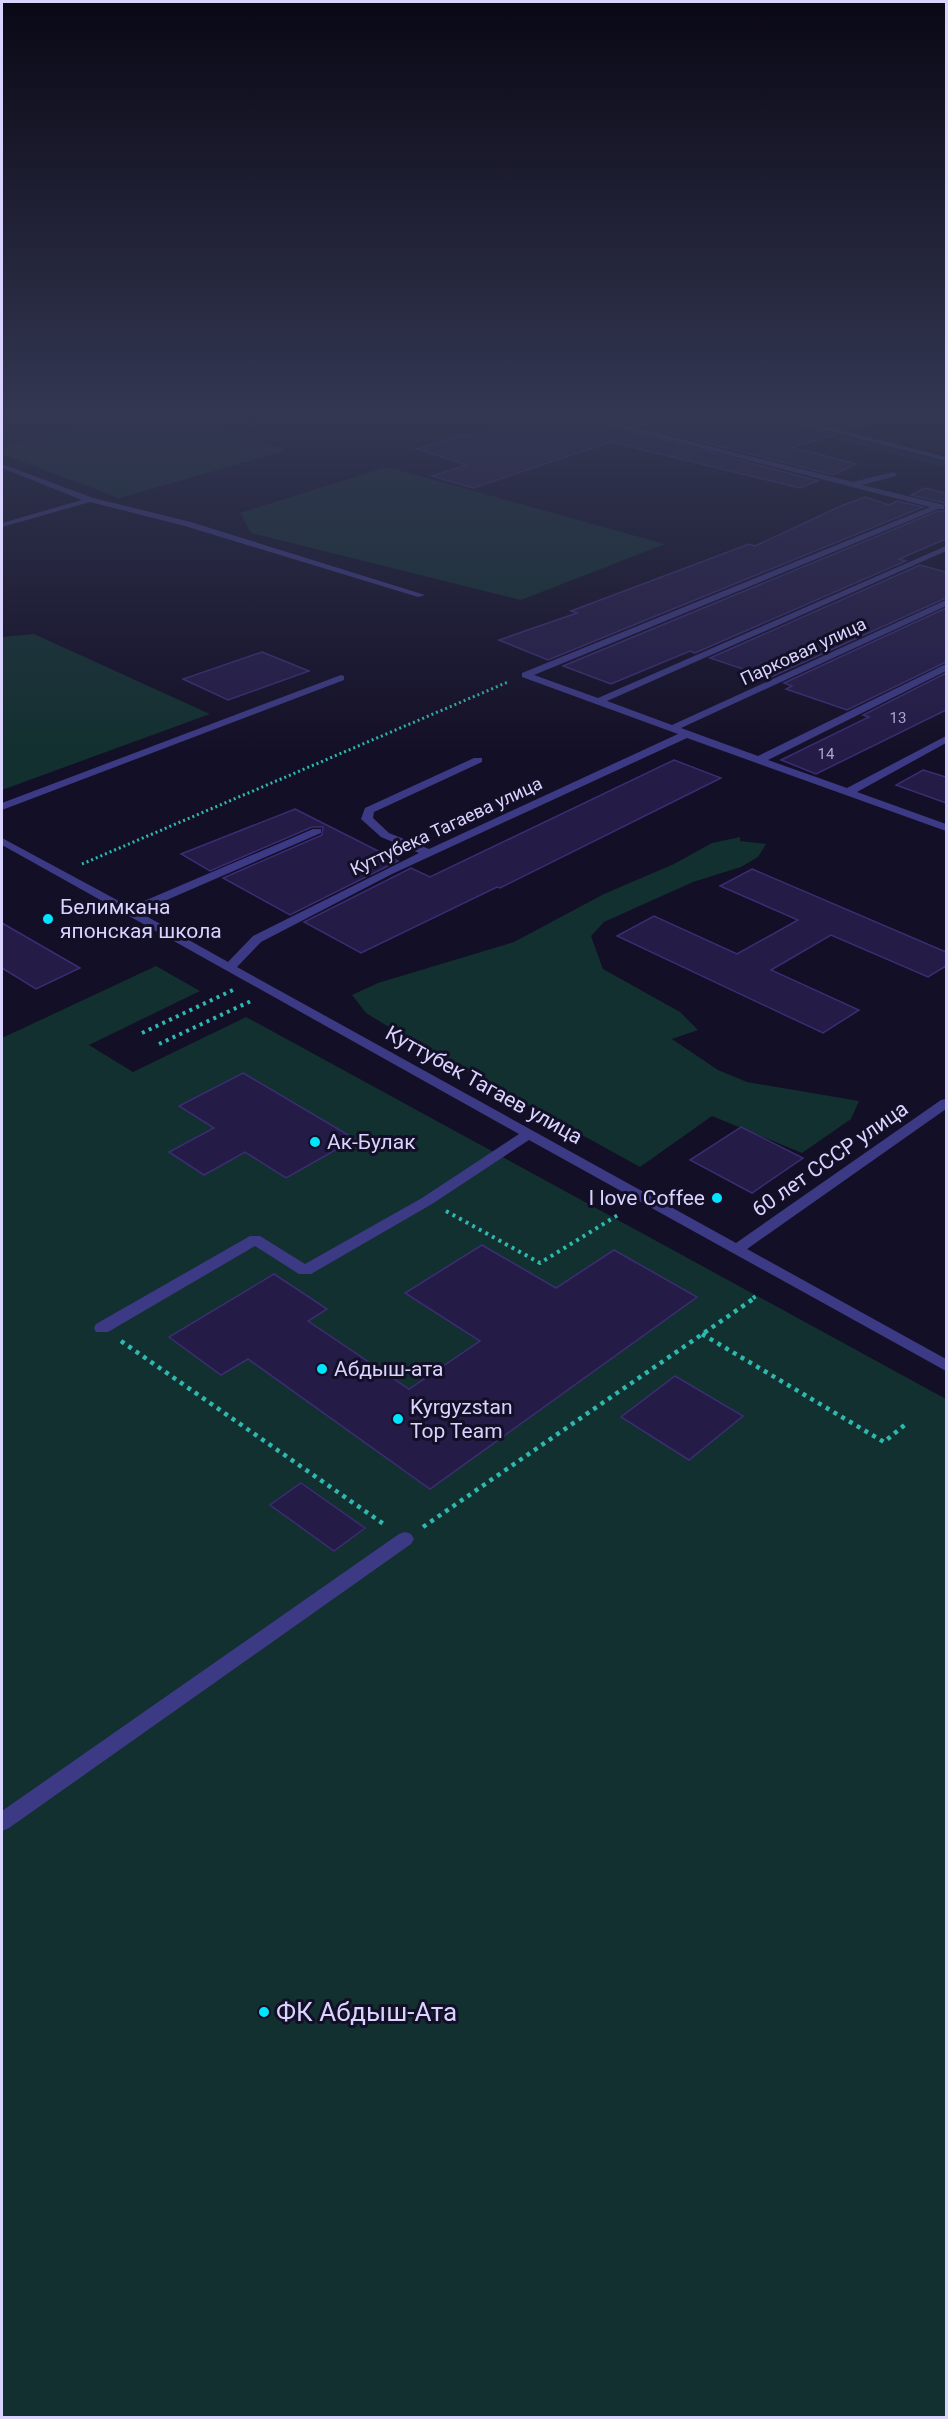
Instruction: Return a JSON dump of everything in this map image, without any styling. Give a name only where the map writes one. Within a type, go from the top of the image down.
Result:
[{"type":"street","points":[[204,529],[421,595]]},
{"type":"street","points":[[525,675],[888,529]]},
{"type":"street","points":[[598,701],[946,548]]},
{"type":"street","name":"Парковая улица","points":[[673,728],[946,603]]},
{"type":"street","points":[[760,759],[946,667]]},
{"type":"street","points":[[525,675],[946,828]]},
{"type":"street","points":[[2,807],[341,678]]},
{"type":"street","name":"Куттубека Тагаева улица","points":[[229,968],[257,939],[429,853],[689,733]]},
{"type":"street","points":[[848,792],[946,739]]},
{"type":"street","points":[[429,853],[385,835],[367,819],[369,810],[478,760]]},
{"type":"street","points":[[129,912],[317,831]]},
{"type":"street","name":"Куттубек Тагаев улица","points":[[2,841],[946,1366]]},
{"type":"street","name":"60 лет СССР улица","points":[[736,1249],[946,1103]]},
{"type":"street","points":[[102,1328],[255,1239],[305,1272],[427,1201],[529,1134]]},
{"type":"street","points":[[2,1822],[405,1539]]},
{"type":"path","points":[[59,873],[525,675]]},
{"type":"path","points":[[159,1044],[271,991]]},
{"type":"path","points":[[427,1201],[540,1263],[618,1215]]},
{"type":"path","points":[[102,1328],[405,1539],[758,1295]]},
{"type":"path","points":[[702,1334],[884,1442],[907,1423]]},
{"type":"green space","points":[[249,529],[610,529],[665,544],[521,600],[251,533]]},
{"type":"green space","points":[[34,634],[210,714],[2,790],[2,637]]},
{"type":"green space","points":[[740,837],[740,841],[766,844],[758,857],[741,867],[693,882],[604,922],[591,936],[603,969],[680,1012],[698,1030],[672,1039],[718,1070],[747,1082],[859,1101],[851,1119],[802,1153],[712,1116],[640,1167],[412,1041],[366,1013],[352,995],[378,983],[514,942],[604,894],[674,864],[712,843]]},
{"type":"green space","name":"ФК Абдыш-Ата","points":[[156,966],[200,991],[89,1045],[133,1072],[246,1017],[946,1399],[946,2417],[2,2417],[2,1038]]},
{"type":"building","points":[[792,529],[869,529],[548,660],[499,640],[577,613],[571,611],[749,544],[755,546]]},
{"type":"building","points":[[895,529],[946,529],[946,539],[899,559],[906,561],[695,653],[690,651],[611,684],[563,666]]},
{"type":"building","points":[[920,565],[946,572],[946,598],[769,678],[710,658]]},
{"type":"building","points":[[946,608],[946,662],[847,710],[786,689],[792,686],[784,683]]},
{"type":"building","points":[[262,652],[309,671],[228,700],[183,679]]},
{"type":"building","points":[[946,673],[946,710],[816,774],[781,760],[869,717],[863,715]]},
{"type":"building","points":[[674,760],[721,778],[500,888],[497,887],[361,953],[304,922],[411,868],[430,877]]},
{"type":"building","points":[[923,770],[946,777],[946,803],[896,785]]},
{"type":"building","points":[[295,809],[398,861],[290,915],[223,878],[322,835],[323,827],[312,827],[210,871],[181,854]]},
{"type":"building","points":[[752,869],[946,952],[946,966],[928,977],[831,935],[771,970],[859,1010],[823,1033],[617,936],[654,916],[737,954],[798,920],[720,886]]},
{"type":"building","points":[[2,923],[80,968],[36,989],[2,968]]},
{"type":"building","points":[[243,1073],[355,1139],[286,1178],[245,1152],[204,1175],[169,1152],[214,1128],[179,1106]]},
{"type":"building","points":[[741,1127],[803,1158],[752,1193],[690,1160]]},
{"type":"building","points":[[482,1245],[556,1288],[614,1250],[697,1297],[430,1489],[248,1359],[221,1375],[169,1337],[274,1274],[327,1309],[308,1321],[409,1389],[480,1341],[405,1293]]},
{"type":"building","points":[[675,1376],[743,1416],[689,1460],[621,1417]]},
{"type":"building","points":[[301,1483],[365,1528],[334,1551],[270,1505]]},
{"type":"place","name":"Белимкана японская школа","points":[[48,919]]},
{"type":"place","name":"Ак-Булак","points":[[315,1142]]},
{"type":"place","name":"I love Coffee","points":[[717,1198]]},
{"type":"place","name":"Абдыш-ата","points":[[322,1369]]},
{"type":"place","name":"Kyrgyzstan Top Team","points":[[398,1419]]},
{"type":"place","name":"ФК Абдыш-Ата","points":[[264,2012]]}]
